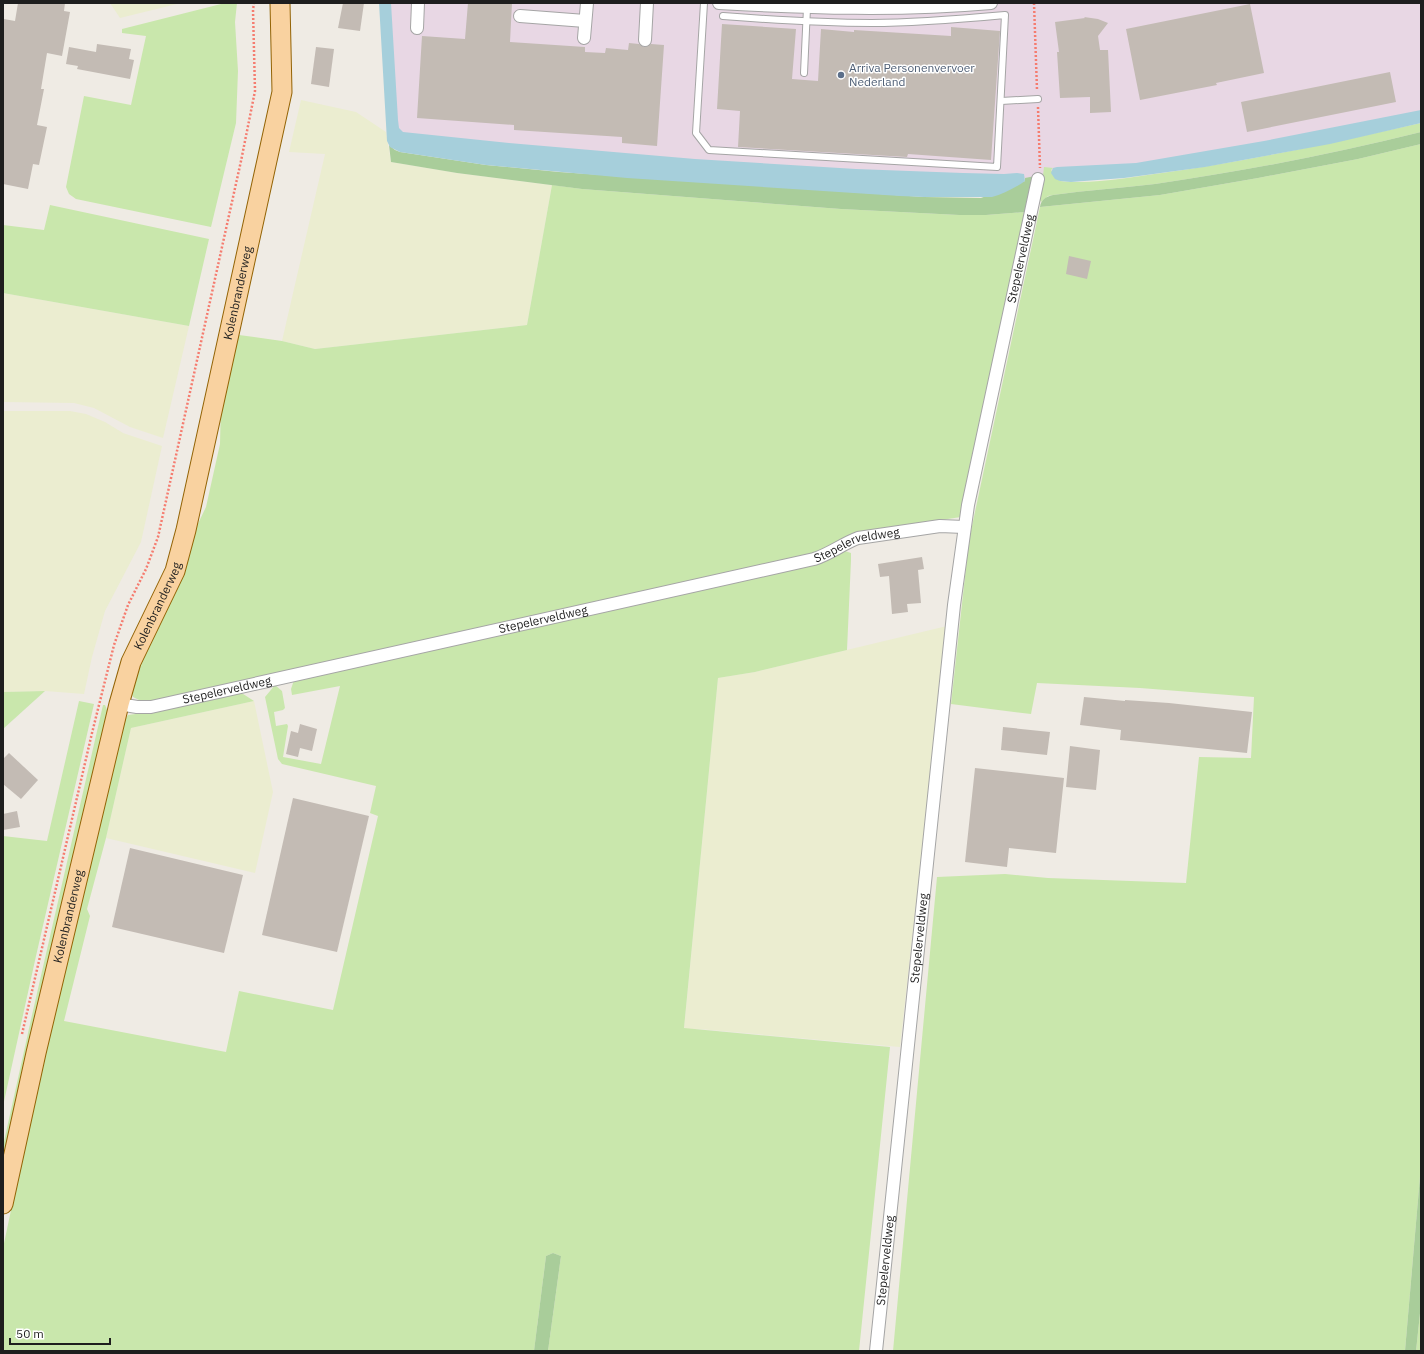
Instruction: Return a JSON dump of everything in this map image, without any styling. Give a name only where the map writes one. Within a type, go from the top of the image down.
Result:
[{"type":"main road","name":"Kolenbranderweg","points":[[3,1204],[36,1053],[119,704],[131,662],[175,571],[186,530],[282,92],[280,3]]},
{"type":"street","points":[[417,28],[418,3]]},
{"type":"street","points":[[584,38],[587,3]]},
{"type":"street","points":[[645,40],[647,3]]},
{"type":"street","points":[[719,3],[807,8],[929,6],[991,3]]},
{"type":"street","points":[[520,16],[585,21]]},
{"type":"street","name":"Stepelerveldweg","points":[[876,1351],[953,613],[964,526],[1038,179]]},
{"type":"street","name":"Stepelerveldweg","points":[[119,704],[137,707],[152,707],[814,559],[825,556],[848,542],[858,538],[940,526],[964,526]]},
{"type":"lane","points":[[704,3],[696,133],[709,150],[997,167],[1006,16],[874,23],[807,22],[723,16]]},
{"type":"lane","points":[[753,19],[754,5]]},
{"type":"lane","points":[[874,23],[879,6]]},
{"type":"lane","points":[[929,6],[929,20]]},
{"type":"lane","points":[[804,73],[807,8]]},
{"type":"lane","points":[[1001,101],[1038,98]]},
{"type":"path","name":"Kolenbranderweg","points":[[22,1038],[92,733],[114,645],[128,605],[146,569],[158,537],[256,91],[254,3]]},
{"type":"shaded area","points":[[386,3],[1421,3],[1421,119],[1130,170],[911,187],[394,138]]},
{"type":"green space","points":[[110,3],[181,3],[120,18]]},
{"type":"green space","points":[[225,3],[237,3],[235,22],[238,71],[236,123],[211,227],[76,199],[69,194],[66,187],[84,96],[131,105],[146,36],[122,33],[122,29]]},
{"type":"green space","points":[[301,100],[356,112],[386,132],[391,162],[457,173],[552,185],[527,325],[315,349],[282,341],[325,154],[289,152]]},
{"type":"green space","points":[[1421,123],[1421,132],[1322,155],[1255,168],[1155,184],[1053,195],[1048,196],[1041,202],[1040,200],[1044,167],[1053,168],[1051,170],[1060,181],[1085,182],[1111,180],[1260,157]]},
{"type":"green space","points":[[1421,132],[1421,144],[1358,159],[1160,195],[1040,207],[1041,202],[1044,199],[1053,195],[1155,184],[1222,173],[1322,155]]},
{"type":"green space","points":[[1421,144],[1421,1165],[1405,1351],[893,1351],[937,877],[1005,874],[1048,878],[1186,883],[1199,757],[1251,758],[1254,697],[1140,688],[1037,683],[1031,714],[951,704],[969,540],[1040,207],[1160,195],[1358,159]]},
{"type":"green space","points":[[389,145],[400,152],[486,165],[559,172],[924,197],[981,198],[1025,181],[1025,178],[1035,176],[1026,212],[986,215],[959,215],[841,209],[582,189],[457,173],[391,162]]},
{"type":"green space","points":[[552,185],[582,189],[841,209],[959,215],[986,215],[1026,212],[961,517],[868,531],[807,556],[158,701],[143,702],[133,697],[131,691],[134,675],[161,617],[184,575],[193,534],[206,507],[220,444],[221,402],[239,335],[282,341],[315,349],[527,325]]},
{"type":"green space","points":[[50,205],[209,239],[189,326],[3,293],[3,225],[44,230]]},
{"type":"green space","points":[[3,293],[189,326],[163,438],[130,427],[94,408],[74,403],[3,402]]},
{"type":"green space","points":[[3,411],[70,411],[86,414],[105,422],[123,433],[162,446],[141,542],[105,611],[92,657],[84,694],[45,691],[3,692]]},
{"type":"green space","points":[[845,551],[851,553],[847,650],[755,672],[718,678],[684,1028],[890,1047],[859,1351],[548,1351],[561,1256],[553,1253],[546,1256],[534,1351],[3,1351],[3,1248],[42,1064],[124,721],[128,715],[151,712],[240,692],[254,701],[131,728],[106,838],[87,909],[90,916],[64,1021],[226,1052],[239,991],[333,1010],[378,816],[370,813],[376,786],[282,764],[278,759],[265,697],[275,685],[282,691],[285,708],[274,712],[276,726],[287,724],[288,726],[283,757],[321,764],[340,686],[292,695],[291,689],[294,680],[833,556]]},
{"type":"green space","points":[[947,626],[900,1047],[699,1029],[684,1029],[718,678],[755,672]]},
{"type":"green space","points":[[45,691],[3,729],[3,692]]},
{"type":"green space","points":[[79,701],[94,704],[3,1106],[3,836],[47,841]]},
{"type":"green space","points":[[254,701],[273,792],[255,873],[106,838],[131,728]]},
{"type":"green space","points":[[103,705],[105,705],[108,712],[3,1173],[3,1146]]},
{"type":"green space","points":[[1421,1165],[1421,1304],[1416,1351],[1405,1351]]},
{"type":"green space","points":[[553,1253],[561,1256],[548,1351],[534,1351],[546,1256]]},
{"type":"green space","points":[[1421,1304],[1421,1351],[1416,1351]]},
{"type":"water","points":[[379,3],[391,3],[398,120],[399,128],[403,132],[695,159],[856,169],[963,173],[1017,173],[1024,174],[1025,181],[992,197],[900,196],[627,178],[486,165],[400,152],[390,147],[387,141]]},
{"type":"water","points":[[1421,110],[1421,123],[1330,144],[1205,167],[1124,178],[1071,182],[1055,179],[1051,173],[1053,168],[1057,167],[1136,163],[1264,141]]},
{"type":"building","points":[[18,3],[65,3],[64,11],[70,12],[62,56],[47,53],[41,89],[44,89],[37,125],[47,127],[39,165],[33,164],[28,189],[3,184],[3,26],[4,19],[15,21]]},
{"type":"building","points":[[343,3],[364,3],[360,31],[338,28]]},
{"type":"building","points":[[468,3],[512,3],[510,42],[585,47],[585,52],[605,53],[606,48],[628,50],[629,43],[639,44],[644,47],[651,44],[664,45],[657,146],[622,143],[622,137],[514,130],[514,125],[417,118],[422,36],[465,39]]},
{"type":"building","points":[[1250,4],[1264,73],[1216,83],[1217,85],[1140,100],[1126,29]]},
{"type":"building","points":[[1084,17],[1098,19],[1108,23],[1098,36],[1100,50],[1108,50],[1111,112],[1090,113],[1090,97],[1060,98],[1057,52],[1059,52],[1055,22],[1085,18]]},
{"type":"building","points":[[722,24],[796,29],[792,79],[818,81],[821,29],[854,32],[854,30],[951,36],[951,27],[1000,31],[991,160],[908,154],[907,157],[738,147],[740,111],[717,109]]},
{"type":"building","points":[[97,44],[131,49],[129,59],[134,60],[130,79],[77,69],[78,66],[66,64],[69,47],[96,52]]},
{"type":"building","points":[[316,47],[334,49],[329,87],[311,84]]},
{"type":"building","points":[[1390,72],[1396,102],[1247,132],[1241,102]]},
{"type":"building","points":[[1069,256],[1091,261],[1087,279],[1066,274]]},
{"type":"building","points":[[922,557],[924,569],[918,570],[921,603],[907,604],[908,612],[892,614],[889,576],[880,577],[878,564]]},
{"type":"building","points":[[1084,697],[1169,703],[1252,712],[1247,753],[1120,740],[1121,730],[1080,725]]},
{"type":"building","points":[[300,724],[317,729],[312,751],[300,748],[298,757],[286,754],[291,731],[298,733]]},
{"type":"building","points":[[1003,727],[1050,732],[1047,755],[1001,750]]},
{"type":"building","points":[[1070,746],[1100,750],[1096,790],[1066,787]]},
{"type":"building","points":[[9,753],[38,780],[21,799],[3,784],[3,759]]},
{"type":"building","points":[[975,768],[1064,778],[1056,853],[1009,848],[1007,867],[965,862]]},
{"type":"building","points":[[293,798],[369,816],[337,952],[262,935]]},
{"type":"building","points":[[17,811],[20,827],[3,830],[3,814]]},
{"type":"building","points":[[130,848],[243,875],[224,953],[112,927]]},
{"type":"place","name":"Arriva Personenvervoer Nederland","points":[[841,75]]}]
